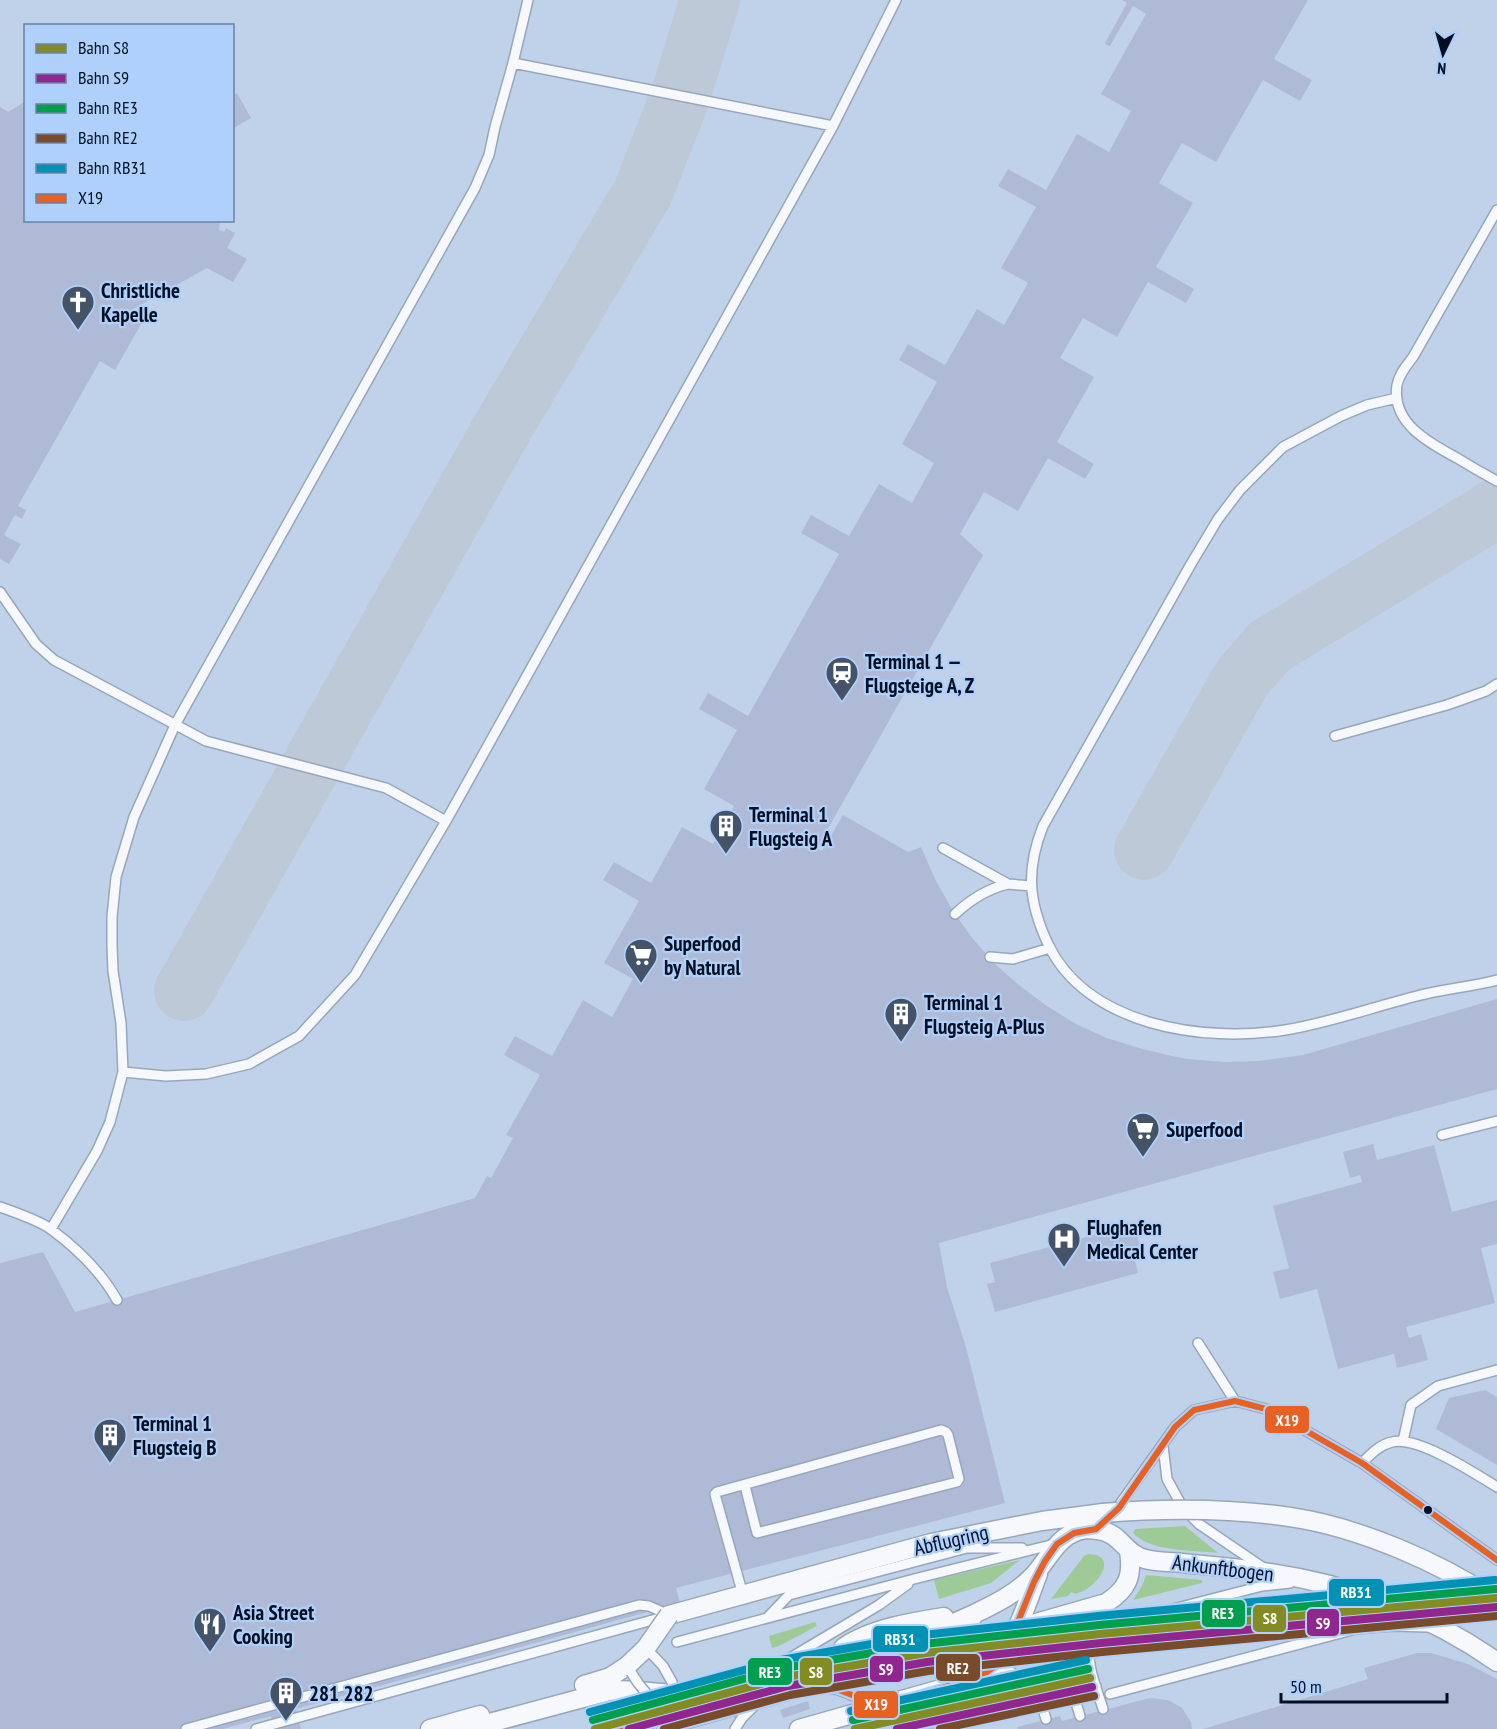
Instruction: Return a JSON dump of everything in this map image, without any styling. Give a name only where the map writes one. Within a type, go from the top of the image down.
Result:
[{"type":"street","name":"Abflugring","points":[[669,1615],[931,1543],[977,1533],[1103,1513],[1190,1509],[1292,1517],[1335,1527],[1391,1546],[1434,1565],[1497,1601]]},
{"type":"street","points":[[467,1729],[609,1690],[692,1693],[923,1634],[973,1615],[1013,1593],[1033,1577],[1057,1544],[1077,1531],[1096,1529]]},
{"type":"street","name":"Ankunftbogen","points":[[1096,1529],[1110,1532],[1128,1551],[1147,1559],[1269,1573],[1354,1591],[1385,1602],[1439,1627],[1497,1662]]},
{"type":"street","points":[[1014,1635],[1026,1626],[1113,1599],[1122,1591],[1130,1574],[1131,1564],[1128,1551]]},
{"type":"street","points":[[799,1729],[976,1678],[987,1672],[997,1664],[1014,1635],[1041,1567]]},
{"type":"street","points":[[430,1729],[610,1677],[627,1666],[646,1648],[669,1615]]},
{"type":"street","points":[[826,1659],[870,1672],[930,1658],[952,1648],[965,1635],[973,1615]]},
{"type":"lane","points":[[51,1229],[97,1151],[110,1122],[123,1072],[121,1023],[113,971],[112,917],[116,877],[134,818],[175,725],[475,189],[489,155],[528,0]]},
{"type":"lane","points":[[123,1072],[166,1077],[206,1074],[249,1064],[299,1036],[355,975],[446,820],[833,126],[896,0]]},
{"type":"lane","points":[[513,63],[833,126]]},
{"type":"lane","points":[[1497,210],[1400,376],[1397,385],[1397,398],[1403,417],[1412,429],[1425,441],[1497,481]]},
{"type":"lane","points":[[1397,398],[1367,405],[1341,416],[1283,447],[1240,490],[1218,519],[1043,825],[1034,857],[1031,886],[1033,904],[1039,926],[1050,948],[1078,983],[1118,1011],[1156,1024],[1201,1032],[1247,1033],[1284,1030],[1347,1016],[1417,996],[1497,981]]},
{"type":"lane","points":[[0,592],[36,644],[54,660],[206,741],[386,788],[446,820]]},
{"type":"lane","points":[[1335,736],[1447,705],[1486,691],[1497,684]]},
{"type":"lane","points":[[944,848],[1008,884]]},
{"type":"lane","points":[[955,914],[976,897],[994,888],[1008,884],[1031,886]]},
{"type":"lane","points":[[990,957],[1013,959],[1050,948]]},
{"type":"lane","points":[[1442,1135],[1497,1121]]},
{"type":"lane","points":[[0,1207],[51,1229],[86,1260],[117,1300]]},
{"type":"lane","points":[[1198,1343],[1235,1401]]},
{"type":"lane","points":[[1403,1440],[1411,1406],[1438,1386],[1497,1370]]},
{"type":"lane","points":[[1096,1529],[1119,1508],[1175,1427],[1194,1410],[1235,1401],[1270,1410],[1362,1463],[1497,1560]]},
{"type":"lane","points":[[743,1595],[716,1498],[717,1492],[941,1430],[948,1435],[959,1479],[957,1482],[757,1533],[745,1486]]},
{"type":"lane","points":[[1362,1463],[1376,1449],[1391,1442],[1403,1440],[1429,1449],[1497,1487]]},
{"type":"lane","points":[[1163,1446],[1167,1479],[1183,1508],[1199,1524],[1250,1557],[1269,1573]]},
{"type":"lane","points":[[677,1642],[1057,1544]]},
{"type":"lane","points":[[767,1618],[789,1595],[895,1566],[967,1548],[1036,1548]]},
{"type":"lane","points":[[765,1673],[879,1605],[918,1578]]},
{"type":"lane","points":[[1041,1700],[1070,1636],[1262,1586],[1290,1582],[1320,1582]]},
{"type":"lane","points":[[186,1729],[639,1605],[649,1606],[669,1615]]},
{"type":"lane","points":[[256,1729],[669,1615]]},
{"type":"lane","points":[[1103,1709],[1089,1658],[1089,1647],[1095,1638],[1120,1623]]},
{"type":"lane","points":[[1110,1694],[1356,1629],[1392,1626],[1439,1627]]},
{"type":"lane","points":[[1014,1635],[1045,1644],[1061,1654],[1096,1686]]},
{"type":"lane","points":[[646,1648],[663,1666],[672,1682],[683,1729]]},
{"type":"lane","points":[[1061,1654],[1080,1716]]},
{"type":"lane","points":[[997,1664],[1033,1687],[1041,1700],[1046,1719]]},
{"type":"lane","points":[[627,1666],[676,1729]]},
{"type":"lane","points":[[668,1729],[807,1690],[831,1687],[881,1706]]},
{"type":"lane","points":[[735,1729],[746,1713],[760,1703]]},
{"type":"lane","points":[[606,1729],[632,1725],[651,1729]]},
{"type":"green space","points":[[1185,1526],[1218,1553],[1161,1547],[1150,1544],[1133,1533],[1135,1529]]},
{"type":"green space","points":[[1088,1554],[1102,1559],[1104,1564],[1096,1581],[1076,1594],[1071,1592],[1068,1596],[1051,1599],[1084,1556]]},
{"type":"green space","points":[[1020,1560],[991,1583],[939,1599],[934,1580]]},
{"type":"green space","points":[[1146,1575],[1202,1580],[1202,1583],[1133,1600]]},
{"type":"green space","points":[[815,1622],[817,1626],[772,1648],[769,1636]]},
{"type":"building","points":[[1122,0],[1308,0],[1274,59],[1312,80],[1300,101],[1263,80],[1216,162],[1182,143],[1159,183],[1193,203],[1156,267],[1194,289],[1186,303],[1148,282],[1117,337],[1083,318],[1060,358],[1094,377],[1057,442],[1094,464],[1085,479],[1048,458],[1018,511],[984,492],[960,534],[983,555],[817,848],[822,851],[843,815],[908,852],[921,847],[936,881],[972,938],[995,964],[1020,986],[1076,1024],[1107,1038],[1172,1056],[1224,1062],[1259,1061],[1303,1055],[1497,999],[1497,1089],[939,1243],[947,1287],[966,1347],[1005,1503],[676,1588],[680,1603],[296,1709],[301,1729],[275,1729],[271,1716],[223,1729],[0,1729],[0,1263],[43,1252],[75,1312],[475,1198],[487,1176],[491,1178],[513,1138],[506,1135],[540,1075],[504,1055],[515,1036],[552,1056],[583,1000],[612,1017],[633,979],[604,963],[639,901],[603,880],[614,862],[651,883],[682,827],[713,844],[734,806],[704,789],[737,730],[699,709],[708,693],[748,716],[839,554],[801,533],[811,515],[849,536],[879,484],[912,503],[934,463],[902,444],[937,382],[899,360],[908,344],[945,365],[977,309],[1004,325],[1028,283],[1001,268],[1036,207],[998,186],[1008,169],[1046,190],[1077,134],[1109,152],[1131,111],[1101,94],[1146,14],[1133,6],[1110,46],[1107,45],[1105,43],[1127,3]]},
{"type":"building","points":[[237,93],[251,118],[234,128],[234,95]]},
{"type":"building","points":[[24,102],[24,222],[220,222],[219,230],[224,232],[226,228],[235,233],[227,248],[247,259],[233,282],[207,268],[130,311],[144,319],[115,370],[100,361],[18,506],[26,510],[22,519],[15,515],[4,535],[21,544],[9,564],[0,559],[0,107],[8,112]]},
{"type":"building","points":[[1373,1144],[1377,1160],[1434,1145],[1452,1212],[1497,1200],[1497,1244],[1481,1248],[1495,1303],[1406,1327],[1409,1338],[1421,1334],[1428,1360],[1397,1368],[1394,1354],[1338,1369],[1317,1289],[1280,1299],[1273,1272],[1289,1268],[1273,1206],[1362,1182],[1360,1175],[1350,1178],[1343,1152]]},
{"type":"building","name":"Flughafen Medical Center","points":[[1134,1224],[1142,1251],[1133,1253],[1138,1273],[995,1312],[987,1284],[995,1282],[990,1263]]},
{"type":"building","points":[[1485,1390],[1497,1397],[1497,1465],[1436,1429],[1449,1398]]},
{"type":"building","points":[[1417,1653],[1431,1653],[1468,1664],[1497,1679],[1497,1729],[1203,1729],[1368,1679],[1364,1668]]},
{"type":"building","points":[[1150,1698],[1168,1700],[1182,1708],[1191,1722],[1192,1729],[1018,1729],[1017,1727],[1060,1716],[1062,1721]]},
{"type":"building","points":[[808,1701],[810,1709],[783,1718],[780,1710]]},
{"type":"building","points":[[965,1708],[969,1724],[951,1729],[890,1729]]},
{"type":"taxiway","points":[[184,991],[504,425],[643,192],[680,97],[710,0]]},
{"type":"taxiway","points":[[1144,850],[1242,678],[1270,646],[1497,508]]},
{"type":"rail line","name":"RB31","points":[[590,1712],[781,1660],[923,1635],[1098,1616],[1495,1580]]},
{"type":"rail line","name":"RE3","points":[[593,1720],[784,1668],[924,1644],[1099,1625],[1496,1589]]},
{"type":"rail line","name":"S8","points":[[595,1729],[786,1677],[926,1653],[1100,1634],[1497,1598]]},
{"type":"rail line","name":"S9","points":[[629,1729],[788,1686],[927,1662],[1101,1643],[1497,1607]]},
{"type":"rail line","name":"RE2","points":[[664,1729],[790,1695],[928,1671],[1102,1652],[1497,1616]]},
{"type":"rail line","name":"RB31","points":[[851,1711],[1086,1660]]},
{"type":"rail line","name":"RE3","points":[[853,1720],[1088,1669]]},
{"type":"rail line","name":"S8","points":[[855,1729],[1090,1678]]},
{"type":"rail line","name":"S9","points":[[897,1729],[1092,1687]]},
{"type":"rail line","name":"RE2","points":[[940,1729],[1094,1696]]},
{"type":"transit line","name":"X19","points":[[1096,1529],[1119,1508],[1175,1427],[1194,1410],[1235,1401],[1270,1410],[1362,1463],[1497,1560]]},
{"type":"transit line","name":"X19","points":[[668,1729],[815,1688],[831,1687],[881,1706],[976,1678],[995,1666],[1007,1649],[1034,1582],[1057,1544],[1074,1533],[1096,1529]]},
{"type":"transit line","name":"X19","points":[[606,1729],[629,1726],[651,1729]]},
{"type":"place","name":"Christliche Kapelle","points":[[78,331]]},
{"type":"place","name":"Terminal 1 — Flugsteige A, Z","points":[[842,702]]},
{"type":"place","name":"Terminal 1 Flugsteig A","points":[[726,855]]},
{"type":"place","name":"Superfood by Natural","points":[[641,984]]},
{"type":"place","name":"Terminal 1 Flugsteig A-Plus","points":[[901,1043]]},
{"type":"place","name":"Superfood","points":[[1143,1158]]},
{"type":"place","name":"Flughafen Medical Center","points":[[1064,1268]]},
{"type":"place","name":"Terminal 1 Flugsteig B","points":[[110,1464]]},
{"type":"place","name":"Asia Street Cooking","points":[[210,1653]]},
{"type":"place","name":"281 282","points":[[286,1722]]}]
